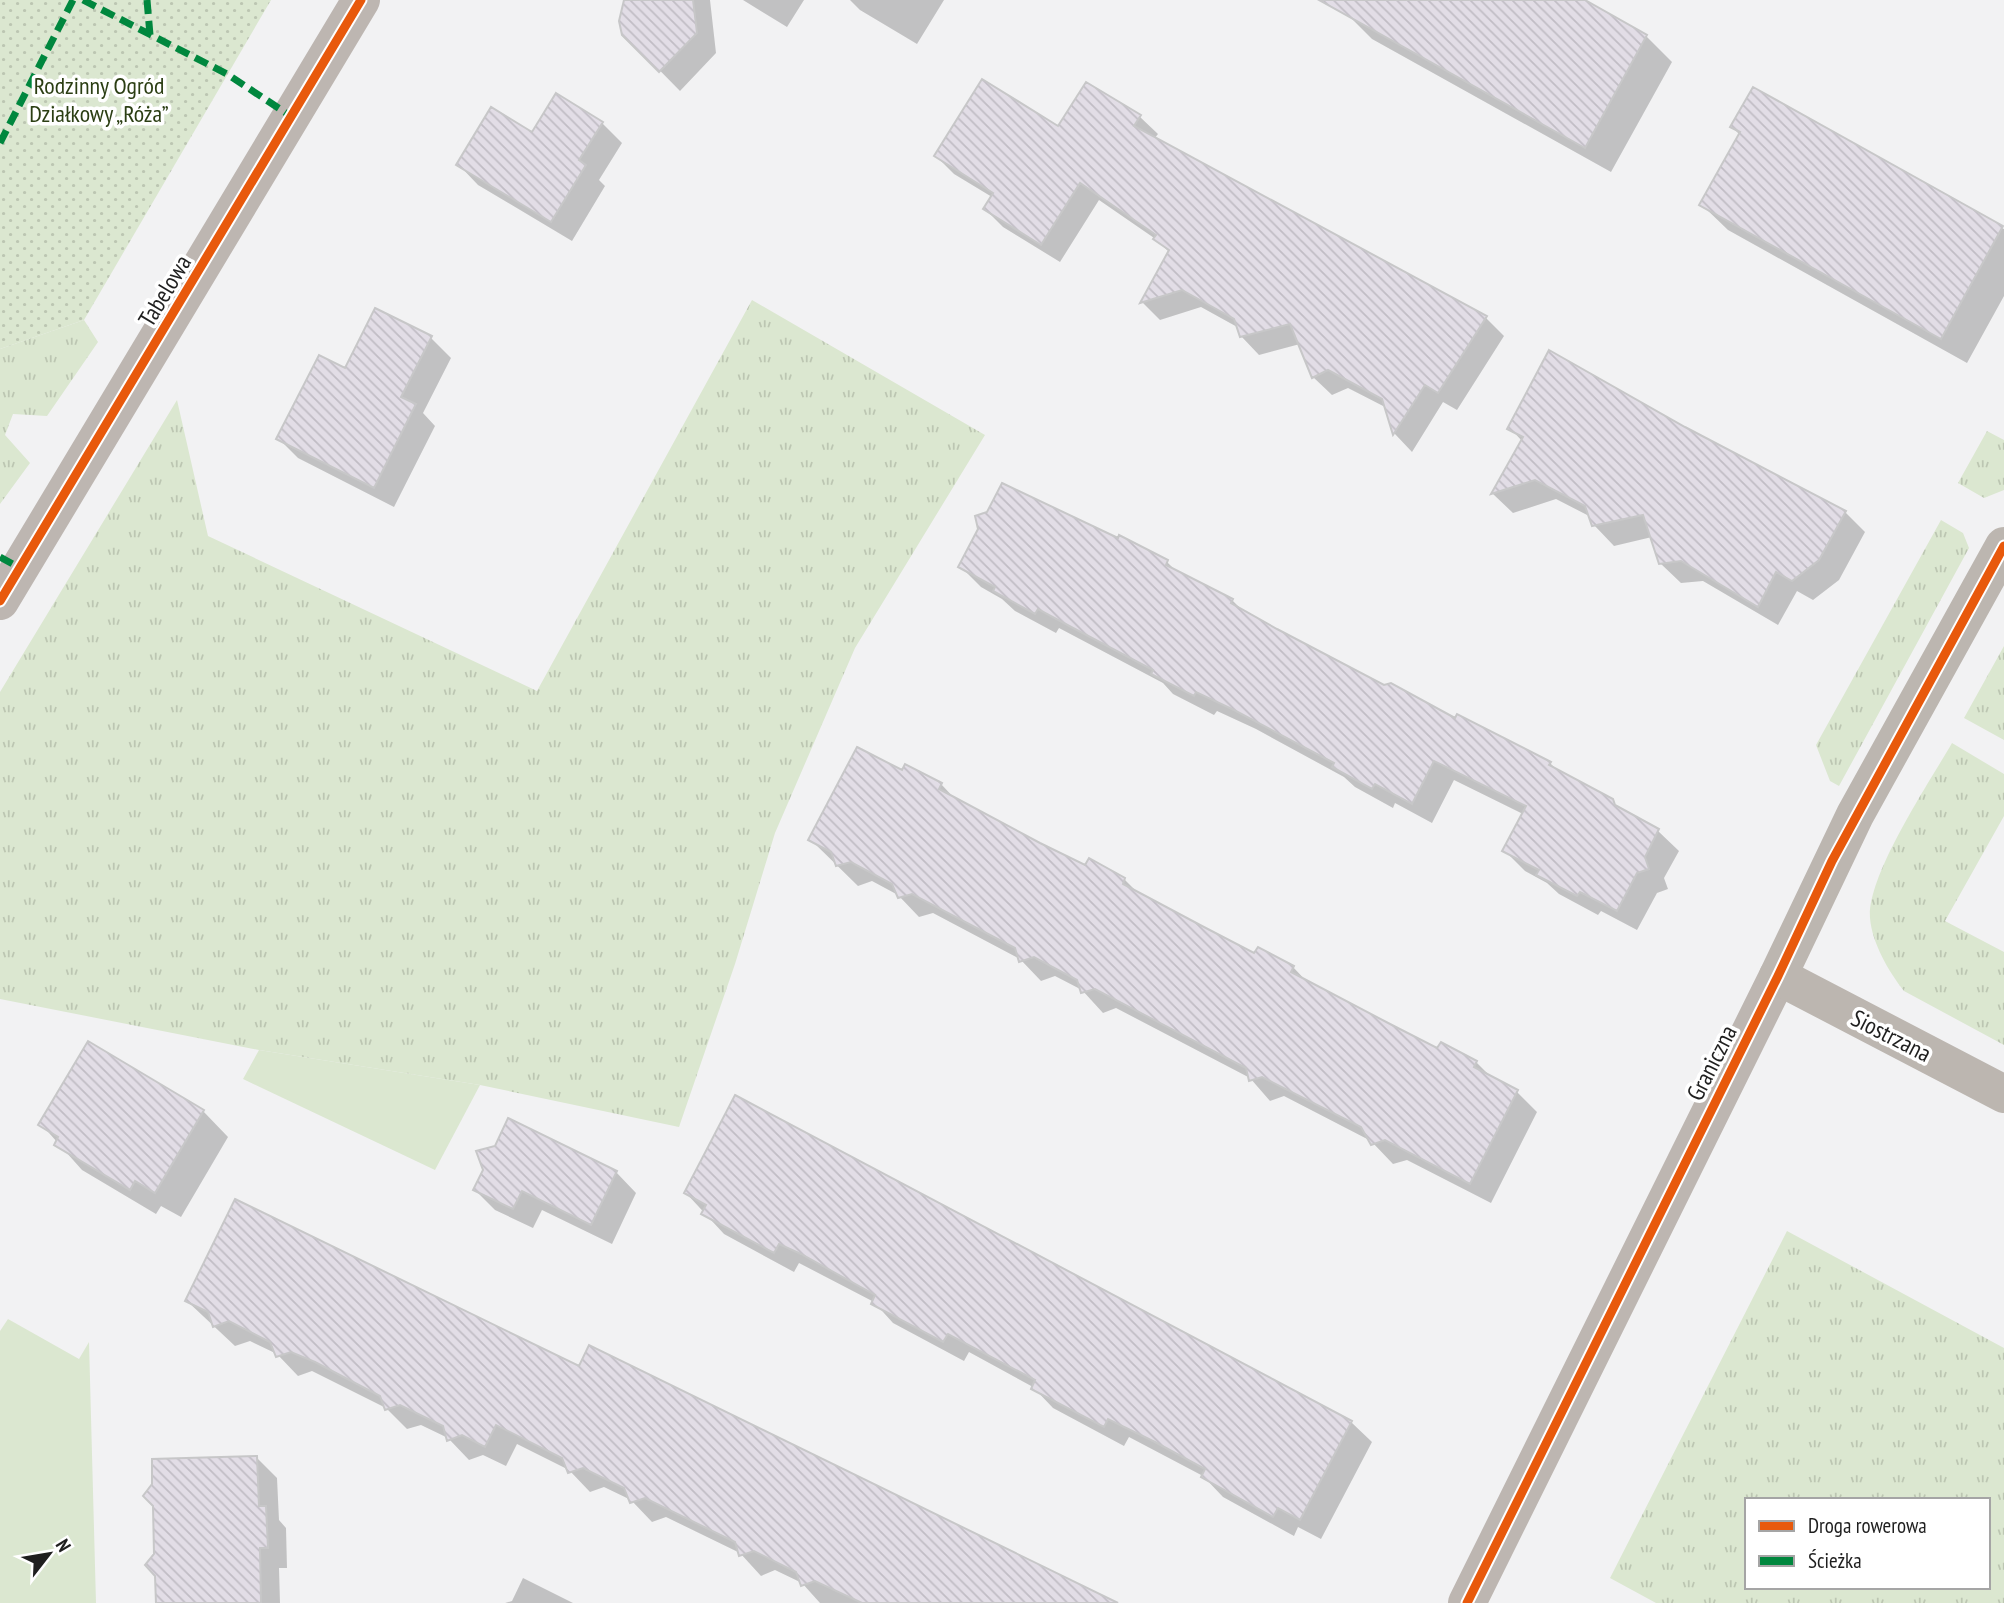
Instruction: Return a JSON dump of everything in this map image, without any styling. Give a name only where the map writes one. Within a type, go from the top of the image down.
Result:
[{"type":"street","name":"Tabelowa","points":[[0,601],[361,0]]},
{"type":"street","name":"Graniczna","points":[[1467,1603],[1855,815],[2004,546]]},
{"type":"street","name":"Siostrzana","points":[[1778,976],[2004,1094]]},
{"type":"green space","name":"Rodzinny Ogród Działkowy „Róża”","points":[[0,0],[271,0],[84,320],[0,349]]},
{"type":"green space","points":[[752,300],[985,435],[855,648],[775,833],[735,964],[679,1127],[480,1085],[259,1050],[0,999],[0,692],[177,400],[208,536],[537,691]]},
{"type":"green space","points":[[84,320],[98,342],[47,416],[13,414],[5,435],[30,463],[0,504],[0,349]]},
{"type":"green space","points":[[1987,431],[2004,440],[2004,490],[1984,498],[1958,483]]},
{"type":"green space","points":[[1941,520],[1963,533],[1969,548],[1839,786],[1830,781],[1816,745]]},
{"type":"green space","points":[[2004,646],[2004,740],[1964,718]]},
{"type":"green space","points":[[1952,743],[2004,774],[2004,816],[1945,921],[2004,952],[2004,1045],[1904,991],[1882,957],[1871,928],[1872,900],[1878,878],[1901,829]]},
{"type":"green space","points":[[259,1050],[480,1085],[435,1170],[243,1079]]},
{"type":"green space","points":[[1787,1231],[2004,1348],[2004,1603],[1656,1603],[1610,1578]]},
{"type":"green space","points":[[8,1319],[79,1359],[89,1342],[96,1603],[0,1603],[0,1331]]},
{"type":"building","points":[[624,0],[693,0],[697,33],[659,72],[622,35],[619,21]]},
{"type":"building","points":[[1319,0],[1585,0],[1647,35],[1585,148]]},
{"type":"building","points":[[982,79],[1058,126],[1086,82],[1141,115],[1134,126],[1487,316],[1438,393],[1425,385],[1393,435],[1382,399],[1328,370],[1312,378],[1290,324],[1240,337],[1234,319],[1182,290],[1140,303],[1169,250],[1153,239],[1156,235],[1080,183],[1041,245],[983,209],[993,193],[934,156]]},
{"type":"building","points":[[1753,87],[2003,226],[1941,339],[1699,205],[1740,132],[1730,127]]},
{"type":"building","points":[[556,93],[603,122],[579,160],[586,165],[551,222],[456,165],[491,107],[532,132]]},
{"type":"building","points":[[375,308],[432,336],[401,397],[416,404],[374,488],[276,439],[319,355],[345,368]]},
{"type":"building","points":[[1549,350],[1685,427],[1846,511],[1819,560],[1792,581],[1776,572],[1758,607],[1681,561],[1659,564],[1643,515],[1592,526],[1585,506],[1535,480],[1491,494],[1523,437],[1507,429]]},
{"type":"building","points":[[1002,483],[1168,560],[1166,565],[1233,599],[1231,603],[1384,685],[1391,683],[1455,718],[1457,714],[1551,762],[1549,765],[1613,799],[1615,805],[1659,829],[1645,857],[1649,869],[1637,873],[1617,911],[1580,892],[1577,896],[1536,875],[1539,870],[1502,851],[1526,806],[1434,761],[1412,804],[1375,784],[1372,789],[1332,767],[1334,763],[1234,710],[1196,692],[1194,696],[1151,674],[1153,670],[1038,609],[1035,614],[993,591],[995,587],[958,567],[978,529],[975,516],[987,512]]},
{"type":"building","points":[[857,747],[902,770],[905,764],[942,783],[939,789],[1085,865],[1089,858],[1125,878],[1123,884],[1254,953],[1258,947],[1294,966],[1291,972],[1437,1048],[1441,1042],[1477,1061],[1474,1067],[1518,1090],[1470,1184],[1385,1140],[1371,1145],[1361,1127],[1262,1077],[1249,1081],[1246,1068],[1095,989],[1081,993],[1077,980],[1034,957],[1019,962],[1015,948],[912,894],[898,898],[892,884],[851,862],[836,866],[831,852],[808,840]]},
{"type":"building","points":[[88,1041],[204,1110],[155,1193],[135,1181],[130,1190],[54,1145],[58,1137],[38,1125]]},
{"type":"building","points":[[735,1095],[1352,1421],[1300,1520],[1278,1508],[1273,1517],[1201,1477],[1205,1469],[1155,1442],[1108,1419],[1104,1427],[1031,1389],[1035,1380],[948,1334],[943,1342],[871,1304],[875,1295],[801,1254],[779,1244],[774,1253],[701,1214],[706,1205],[684,1193]]},
{"type":"building","points":[[508,1118],[617,1171],[591,1225],[522,1191],[513,1209],[473,1190],[483,1170],[476,1151],[495,1146]]},
{"type":"building","points":[[235,1199],[579,1366],[589,1345],[1118,1603],[862,1603],[815,1581],[801,1586],[796,1572],[754,1551],[739,1556],[735,1542],[645,1498],[630,1503],[624,1488],[583,1468],[568,1473],[562,1458],[496,1425],[485,1447],[462,1435],[447,1441],[443,1426],[400,1405],[385,1410],[380,1396],[291,1352],[276,1357],[270,1342],[229,1321],[213,1327],[208,1312],[185,1301]]},
{"type":"building","points":[[257,1456],[259,1506],[266,1506],[268,1548],[260,1548],[261,1603],[156,1603],[155,1576],[145,1565],[154,1554],[153,1506],[143,1496],[152,1484],[152,1459]]},
{"type":"marked path","points":[[0,143],[73,0]]},
{"type":"marked path","points":[[83,0],[227,74],[292,117]]},
{"type":"marked path","points":[[147,0],[150,35]]},
{"type":"marked path","points":[[0,557],[20,568]]},
{"type":"cycle path","points":[[0,601],[361,0]]},
{"type":"cycle path","points":[[1467,1603],[1778,976],[1832,861],[2004,546]]}]
